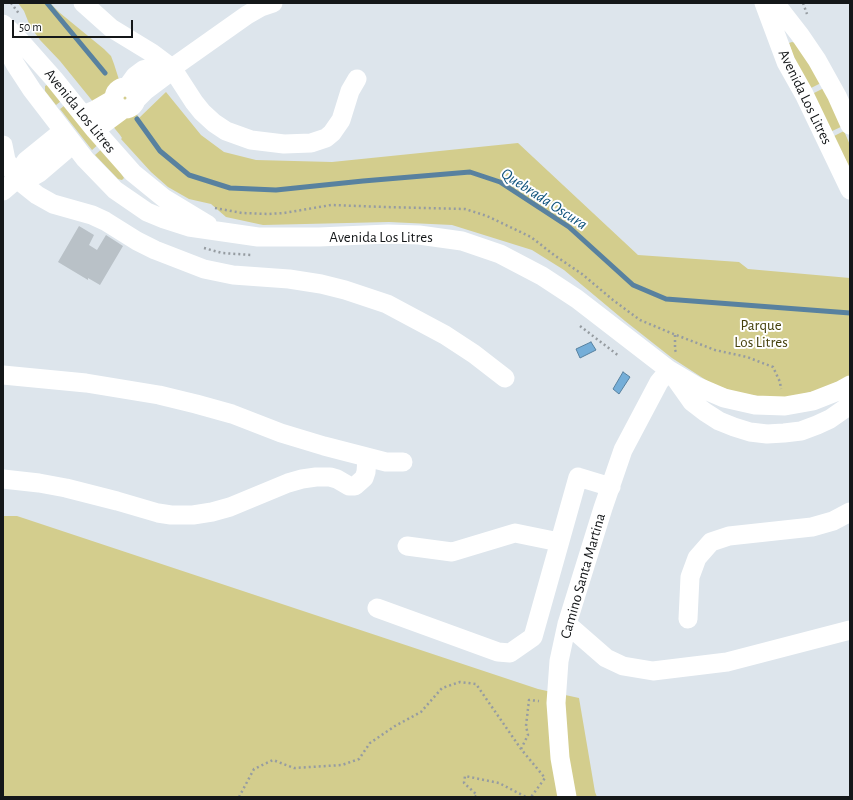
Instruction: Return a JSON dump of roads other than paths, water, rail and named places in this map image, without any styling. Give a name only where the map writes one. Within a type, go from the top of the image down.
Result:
[{"type":"street","points":[[83,3],[111,28],[152,53],[172,68],[194,102],[214,124],[226,131],[251,140],[284,144],[311,143],[326,138],[332,133],[341,120],[350,91],[357,79]]},
{"type":"street","points":[[83,115],[145,91],[165,76],[172,68],[247,15],[261,7],[274,3]]},
{"type":"street","name":"Avenida Los Litres","points":[[764,3],[786,62],[804,94],[849,188]]},
{"type":"street","name":"Avenida Los Litres","points":[[775,3],[817,60],[846,106]]},
{"type":"street","name":"Avenida Los Litres","points":[[3,24],[54,78],[95,130],[133,173],[165,199],[190,216],[221,232]]},
{"type":"street","points":[[779,46],[787,38],[794,35],[800,36]]},
{"type":"street","name":"Avenida Los Litres","points":[[3,42],[32,90],[68,138],[115,190],[147,212],[164,219],[189,227],[264,237],[320,237],[373,234],[420,235],[462,241],[500,254],[542,276],[577,299],[669,370],[696,386],[724,398],[738,402],[770,406],[799,405],[813,401],[850,385]]},
{"type":"street","points":[[32,90],[41,82],[54,78]]},
{"type":"street","points":[[95,130],[125,99]]},
{"type":"street","points":[[3,191],[17,179],[32,177],[39,174],[68,138]]},
{"type":"street","points":[[3,145],[6,160],[17,179],[53,204],[92,215],[155,250],[204,269],[226,274],[289,279],[315,283],[345,290],[387,304],[445,334],[505,378]]},
{"type":"street","points":[[115,190],[128,184],[133,173]]},
{"type":"street","name":"Avenida Los Litres","points":[[669,370],[692,402],[705,412],[719,421],[750,432],[773,434],[801,431],[830,419],[850,405]]},
{"type":"street","name":"Camino Santa Martina","points":[[567,797],[560,758],[556,703],[559,661],[567,624],[623,450],[659,382],[669,370]]},
{"type":"street","points":[[3,375],[86,383],[159,395],[232,414],[281,433],[367,458],[386,462],[403,462]]},
{"type":"street","points":[[3,479],[66,488],[158,513],[193,515],[230,507],[288,483],[302,479],[327,477],[337,479],[349,486],[355,486],[364,478],[367,458]]},
{"type":"street","points":[[377,608],[498,652],[510,653],[532,637],[578,477],[611,487]]},
{"type":"street","points":[[688,619],[690,577],[697,558],[711,542],[729,536],[812,527],[833,521],[850,512]]},
{"type":"street","points":[[407,546],[452,552],[515,533],[559,542]]},
{"type":"street","points":[[567,624],[606,658],[623,666],[653,671],[727,662],[850,630]]},
{"type":"water","points":[[591,342],[596,350],[580,358],[576,349]]},
{"type":"water","points":[[623,372],[630,377],[619,394],[613,389]]},
{"type":"waterway","name":"Quebrada Oscura","points":[[47,3],[105,73]]},
{"type":"waterway","name":"Quebrada Oscura","points":[[137,119],[160,151],[189,175],[230,188],[276,190],[470,172],[500,182],[569,227],[633,285],[666,299],[850,313]]},
{"type":"park label","name":"Parque Los Litres","points":[[761,334]]}]
